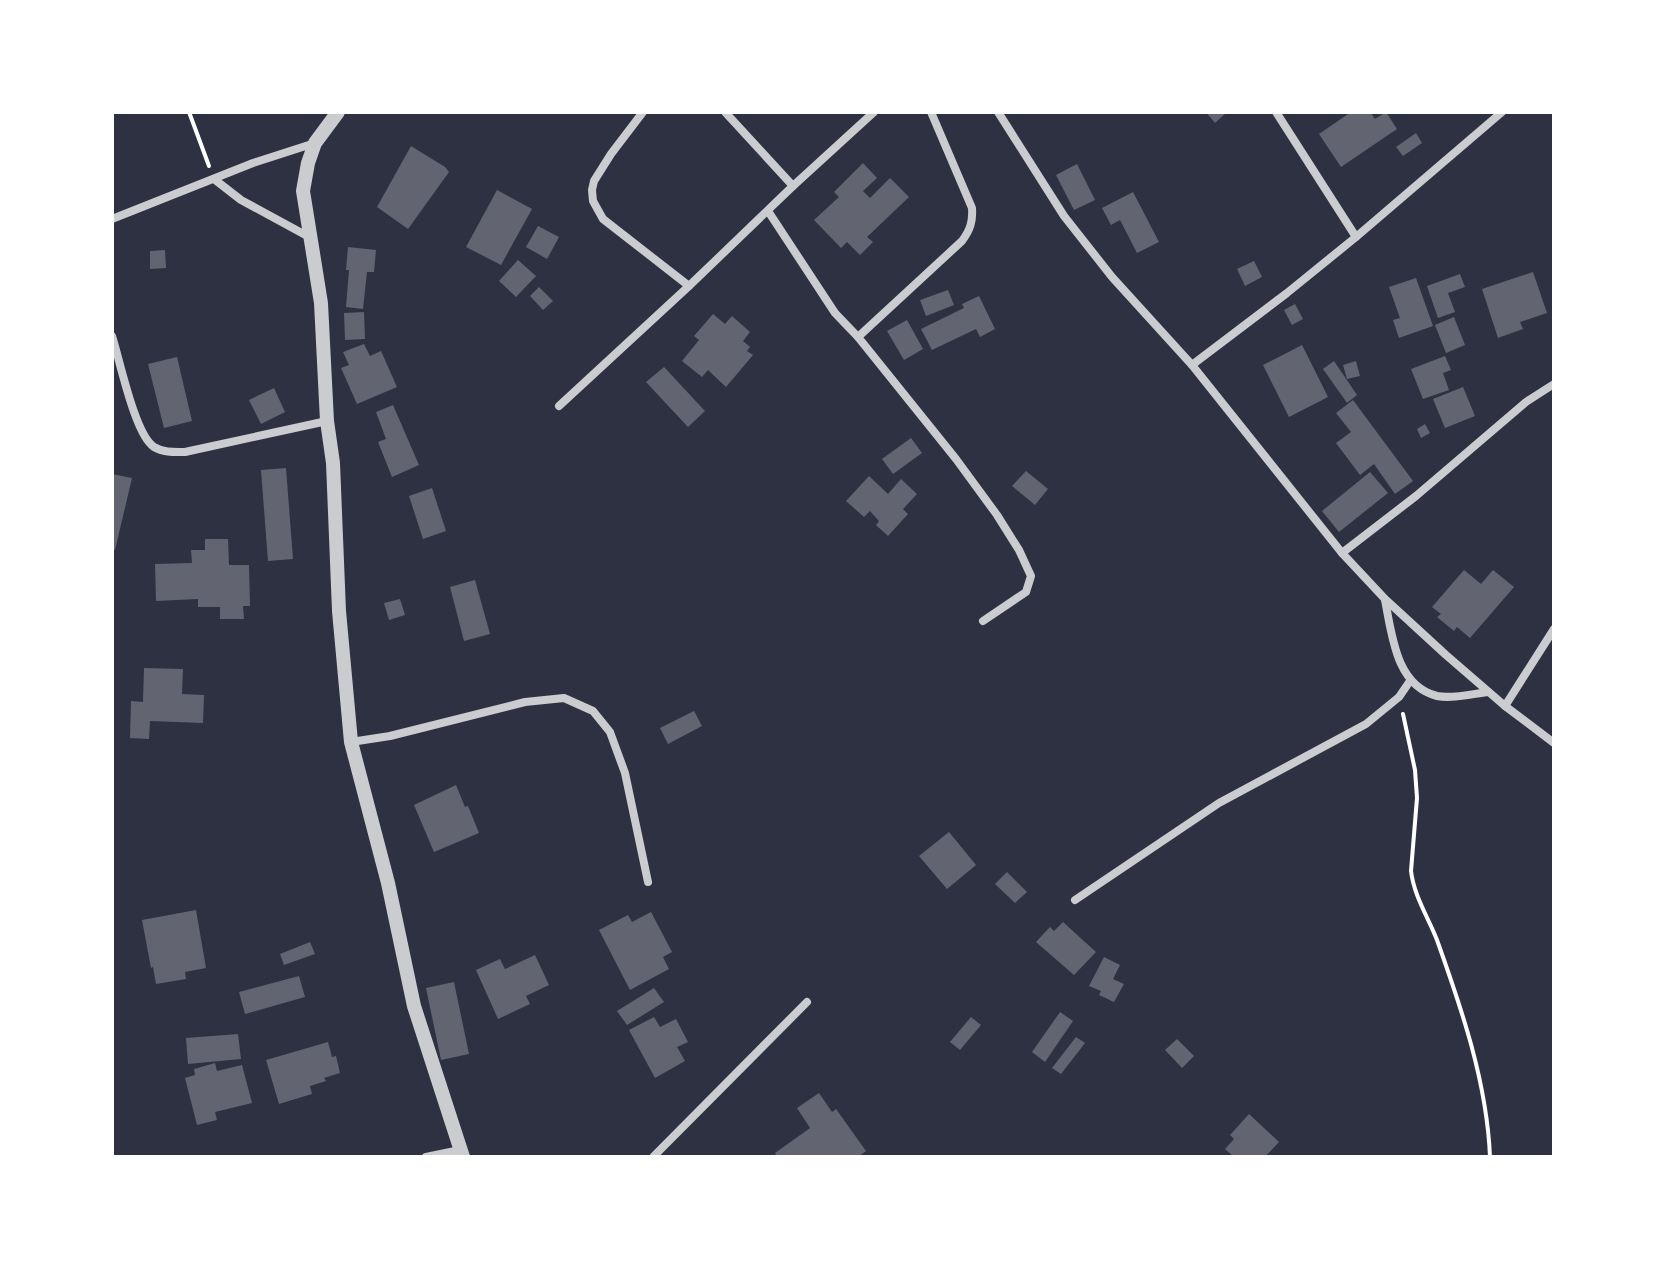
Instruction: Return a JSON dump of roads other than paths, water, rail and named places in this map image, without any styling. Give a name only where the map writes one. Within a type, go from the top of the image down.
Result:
[{"type":"street","points":[[338,112],[315,143],[303,191],[321,303],[327,421],[333,463],[339,611],[351,742],[388,883],[414,1006],[462,1154],[426,1157]]},
{"type":"street","points":[[643,112],[594,181],[593,201],[603,219],[689,286]]},
{"type":"street","points":[[725,112],[793,186]]},
{"type":"street","points":[[559,406],[874,112]]},
{"type":"street","points":[[858,337],[962,241],[971,226],[973,216],[967,195],[931,112]]},
{"type":"street","points":[[998,112],[1064,216],[1112,277],[1192,365],[1342,553],[1385,599],[1488,692],[1554,743]]},
{"type":"street","points":[[1276,112],[1356,237]]},
{"type":"street","points":[[1192,365],[1356,237],[1502,112]]},
{"type":"street","points":[[112,219],[253,163],[315,143]]},
{"type":"street","points":[[214,179],[241,200],[311,238]]},
{"type":"street","points":[[768,211],[835,313],[956,459],[1019,550],[1031,576],[1026,592],[983,621]]},
{"type":"street","points":[[112,336],[142,433],[153,447],[165,452],[185,452],[327,421]]},
{"type":"street","points":[[1342,553],[1416,496],[1526,402],[1554,384]]},
{"type":"street","points":[[1385,599],[1392,636],[1410,681],[1425,692],[1440,697],[1488,692]]},
{"type":"street","points":[[1505,706],[1554,629]]},
{"type":"street","points":[[1075,900],[1219,803],[1366,724],[1399,697],[1410,681]]},
{"type":"street","points":[[351,742],[390,736],[525,702],[564,698],[593,711],[610,732],[625,773],[648,882]]},
{"type":"street","points":[[653,1157],[807,1002]]}]
